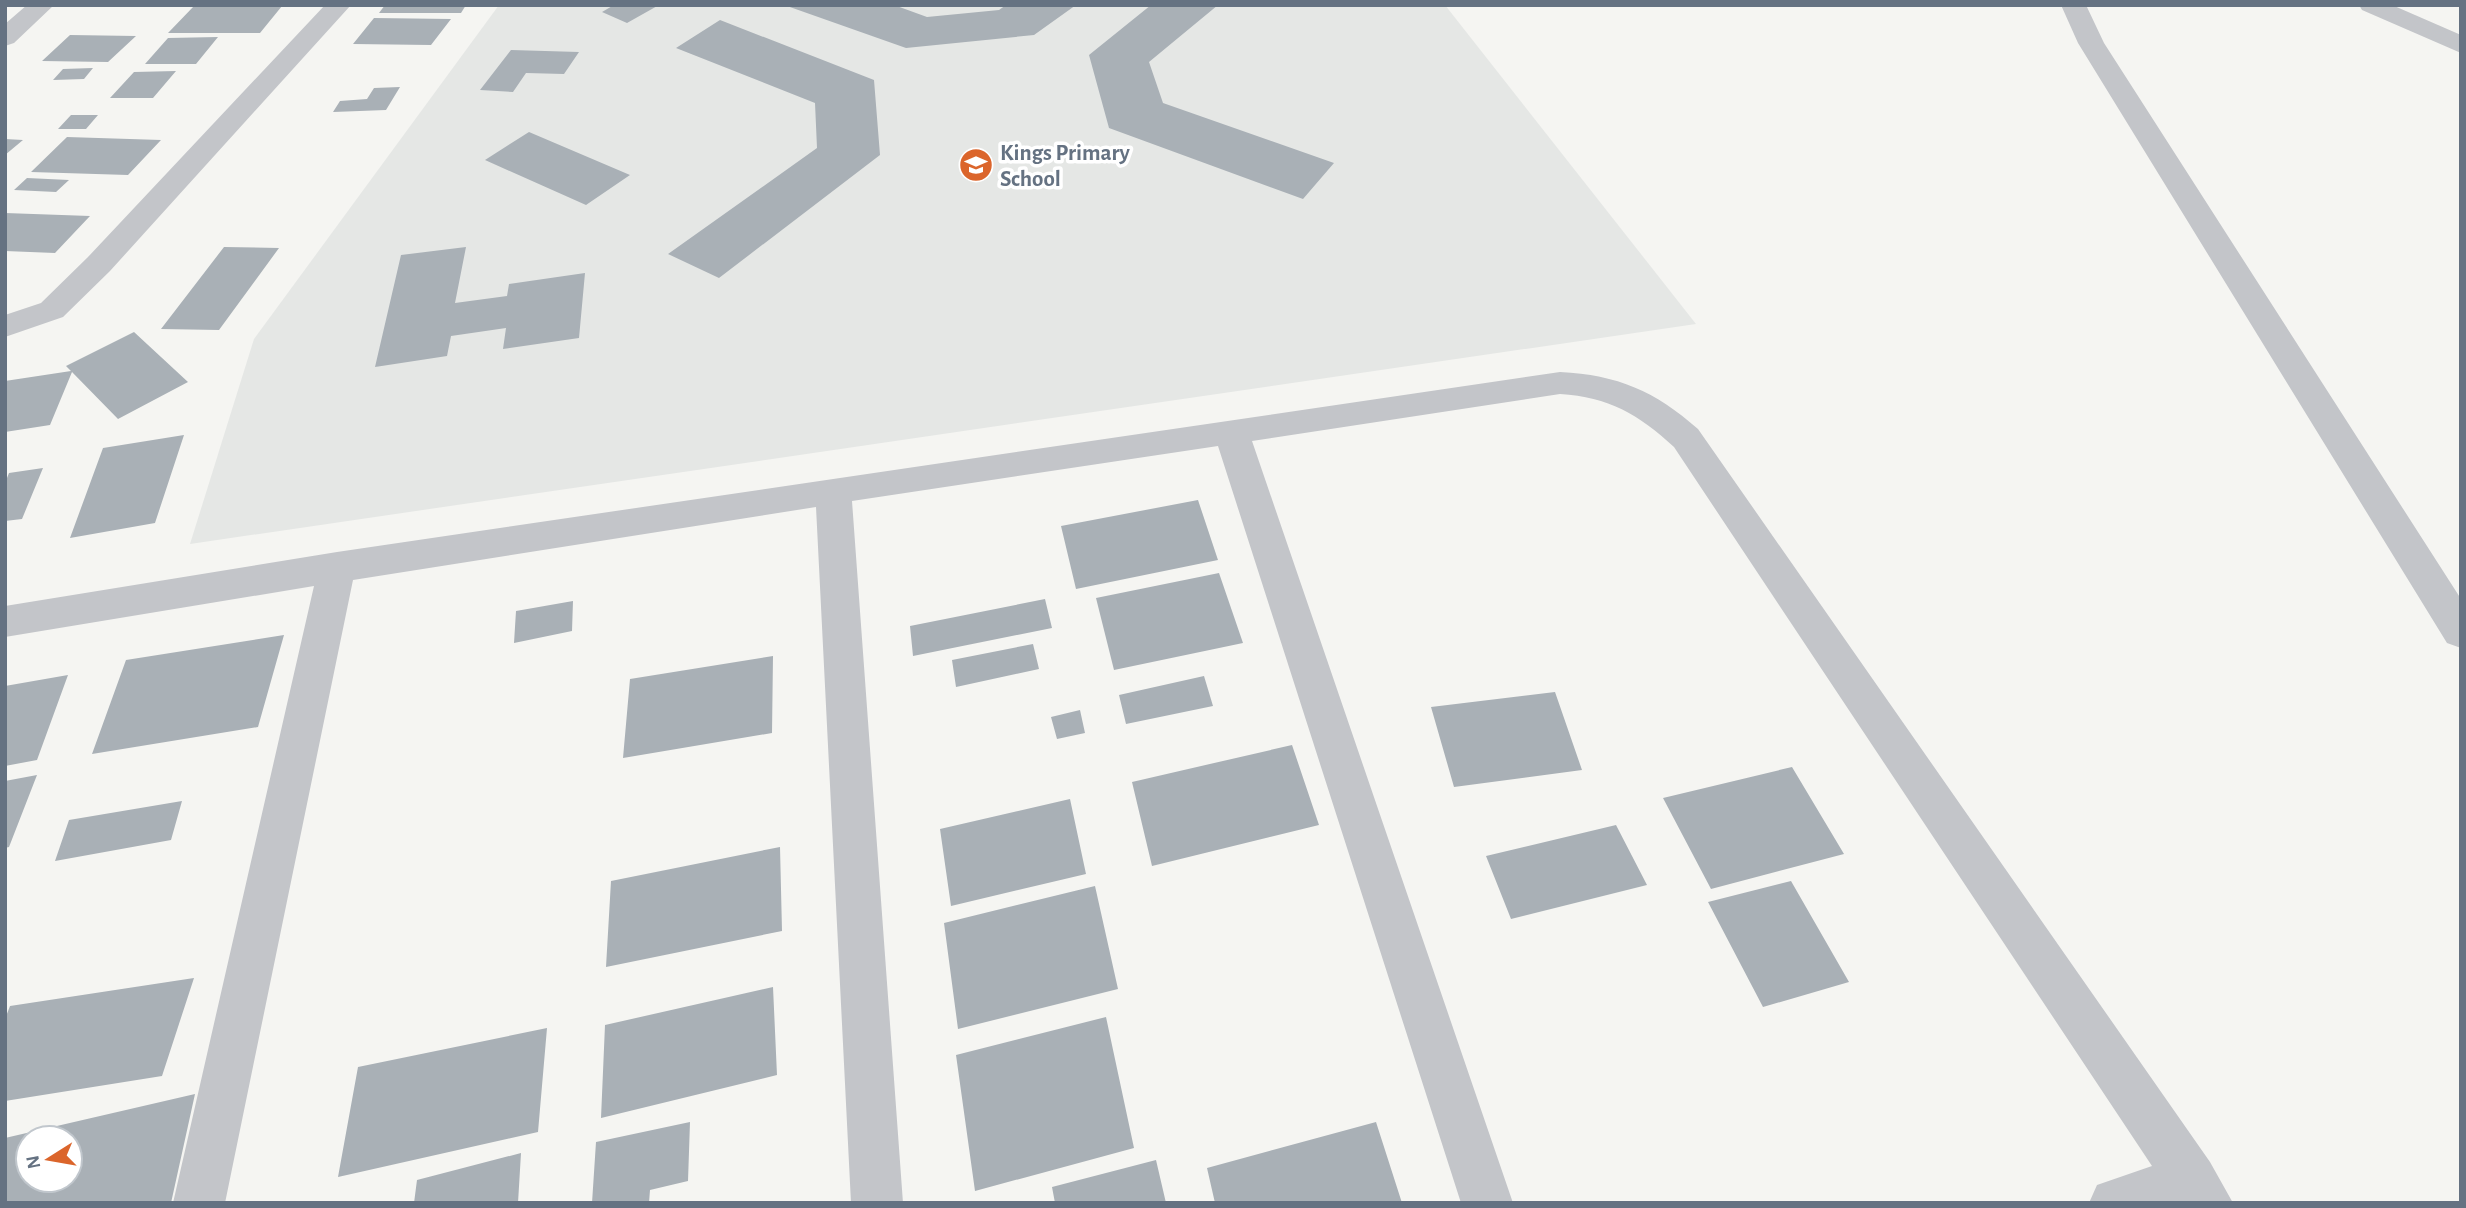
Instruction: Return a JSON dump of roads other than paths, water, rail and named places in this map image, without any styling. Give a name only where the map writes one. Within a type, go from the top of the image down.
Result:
[{"type":"street","points":[[5,38],[42,5]]},
{"type":"street","points":[[5,326],[51,310],[71,292],[339,5]]},
{"type":"street","points":[[2073,5],[2091,43],[2461,632]]},
{"type":"street","points":[[2371,5],[2461,45]]},
{"type":"street","points":[[5,621],[337,567],[1231,431],[1560,383],[1597,385],[1656,411],[1686,438],[2199,1191],[2115,1203]]},
{"type":"street","points":[[1231,431],[1488,1203]]},
{"type":"street","points":[[834,491],[877,1203]]},
{"type":"street","points":[[199,1203],[337,567]]},
{"type":"place","name":"Kings Primary School","points":[[976,165]]}]
